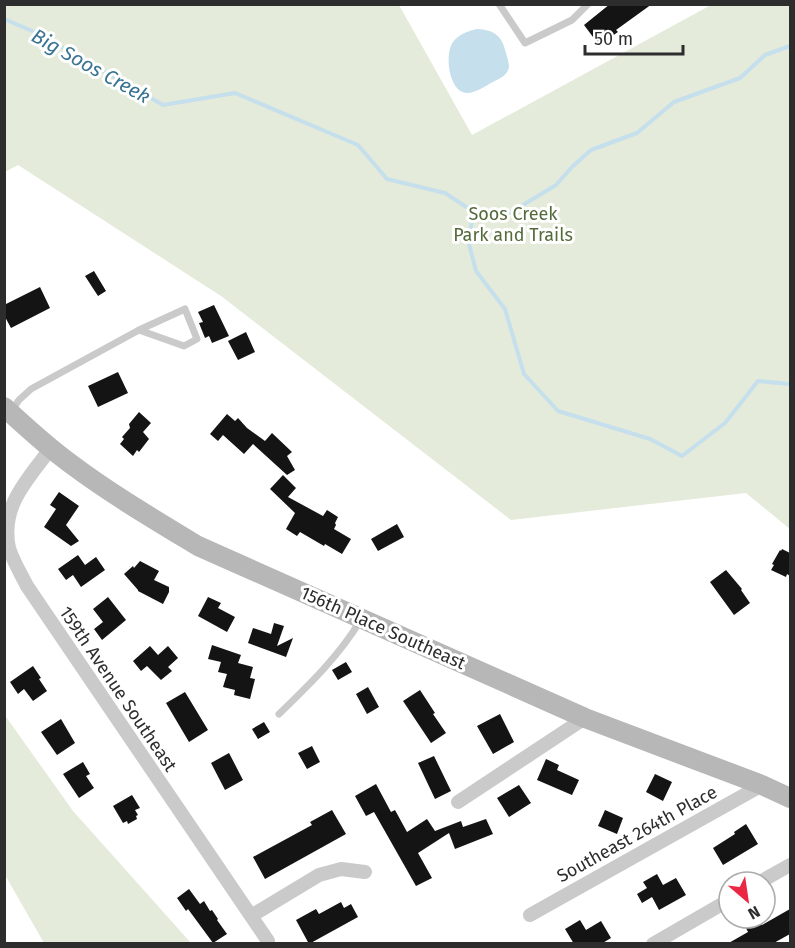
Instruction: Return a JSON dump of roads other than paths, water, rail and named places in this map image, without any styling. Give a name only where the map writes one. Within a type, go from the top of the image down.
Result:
[{"type":"street","name":"156th Place Southeast","points":[[8,410],[51,448],[89,477],[198,546],[585,718],[762,785],[790,798]]},
{"type":"street","name":"159th Avenue Southeast","points":[[51,448],[8,509],[6,531],[16,564],[27,586],[268,941]]},
{"type":"street","points":[[458,802],[585,718]]},
{"type":"street","name":"Southeast 264th Place","points":[[530,915],[762,785]]},
{"type":"street","points":[[250,916],[319,875],[341,869],[365,872]]},
{"type":"street","points":[[653,944],[717,907]]},
{"type":"lane","points":[[499,4],[525,43],[572,20],[588,4]]},
{"type":"lane","points":[[8,410],[31,389],[139,330],[185,309],[197,339],[184,346],[139,330]]},
{"type":"lane","points":[[279,714],[310,684],[350,639],[362,619]]},
{"type":"water","points":[[477,29],[489,31],[500,38],[509,67],[500,78],[477,91],[467,93],[456,87],[452,80],[449,63],[450,48],[455,39]]},
{"type":"waterway","name":"Big Soos Creek","points":[[4,19],[37,33],[163,105],[235,93],[358,145],[387,179],[445,193],[474,212],[468,240],[476,271],[505,309],[524,374],[558,411],[650,439],[682,456],[725,423],[758,381],[790,384]]},
{"type":"waterway","points":[[474,212],[483,218],[500,219],[556,185],[591,150],[637,133],[674,102],[740,78],[765,55],[790,46]]},
{"type":"park label","name":"Soos Creek Park and Trails","points":[[513,224]]}]
